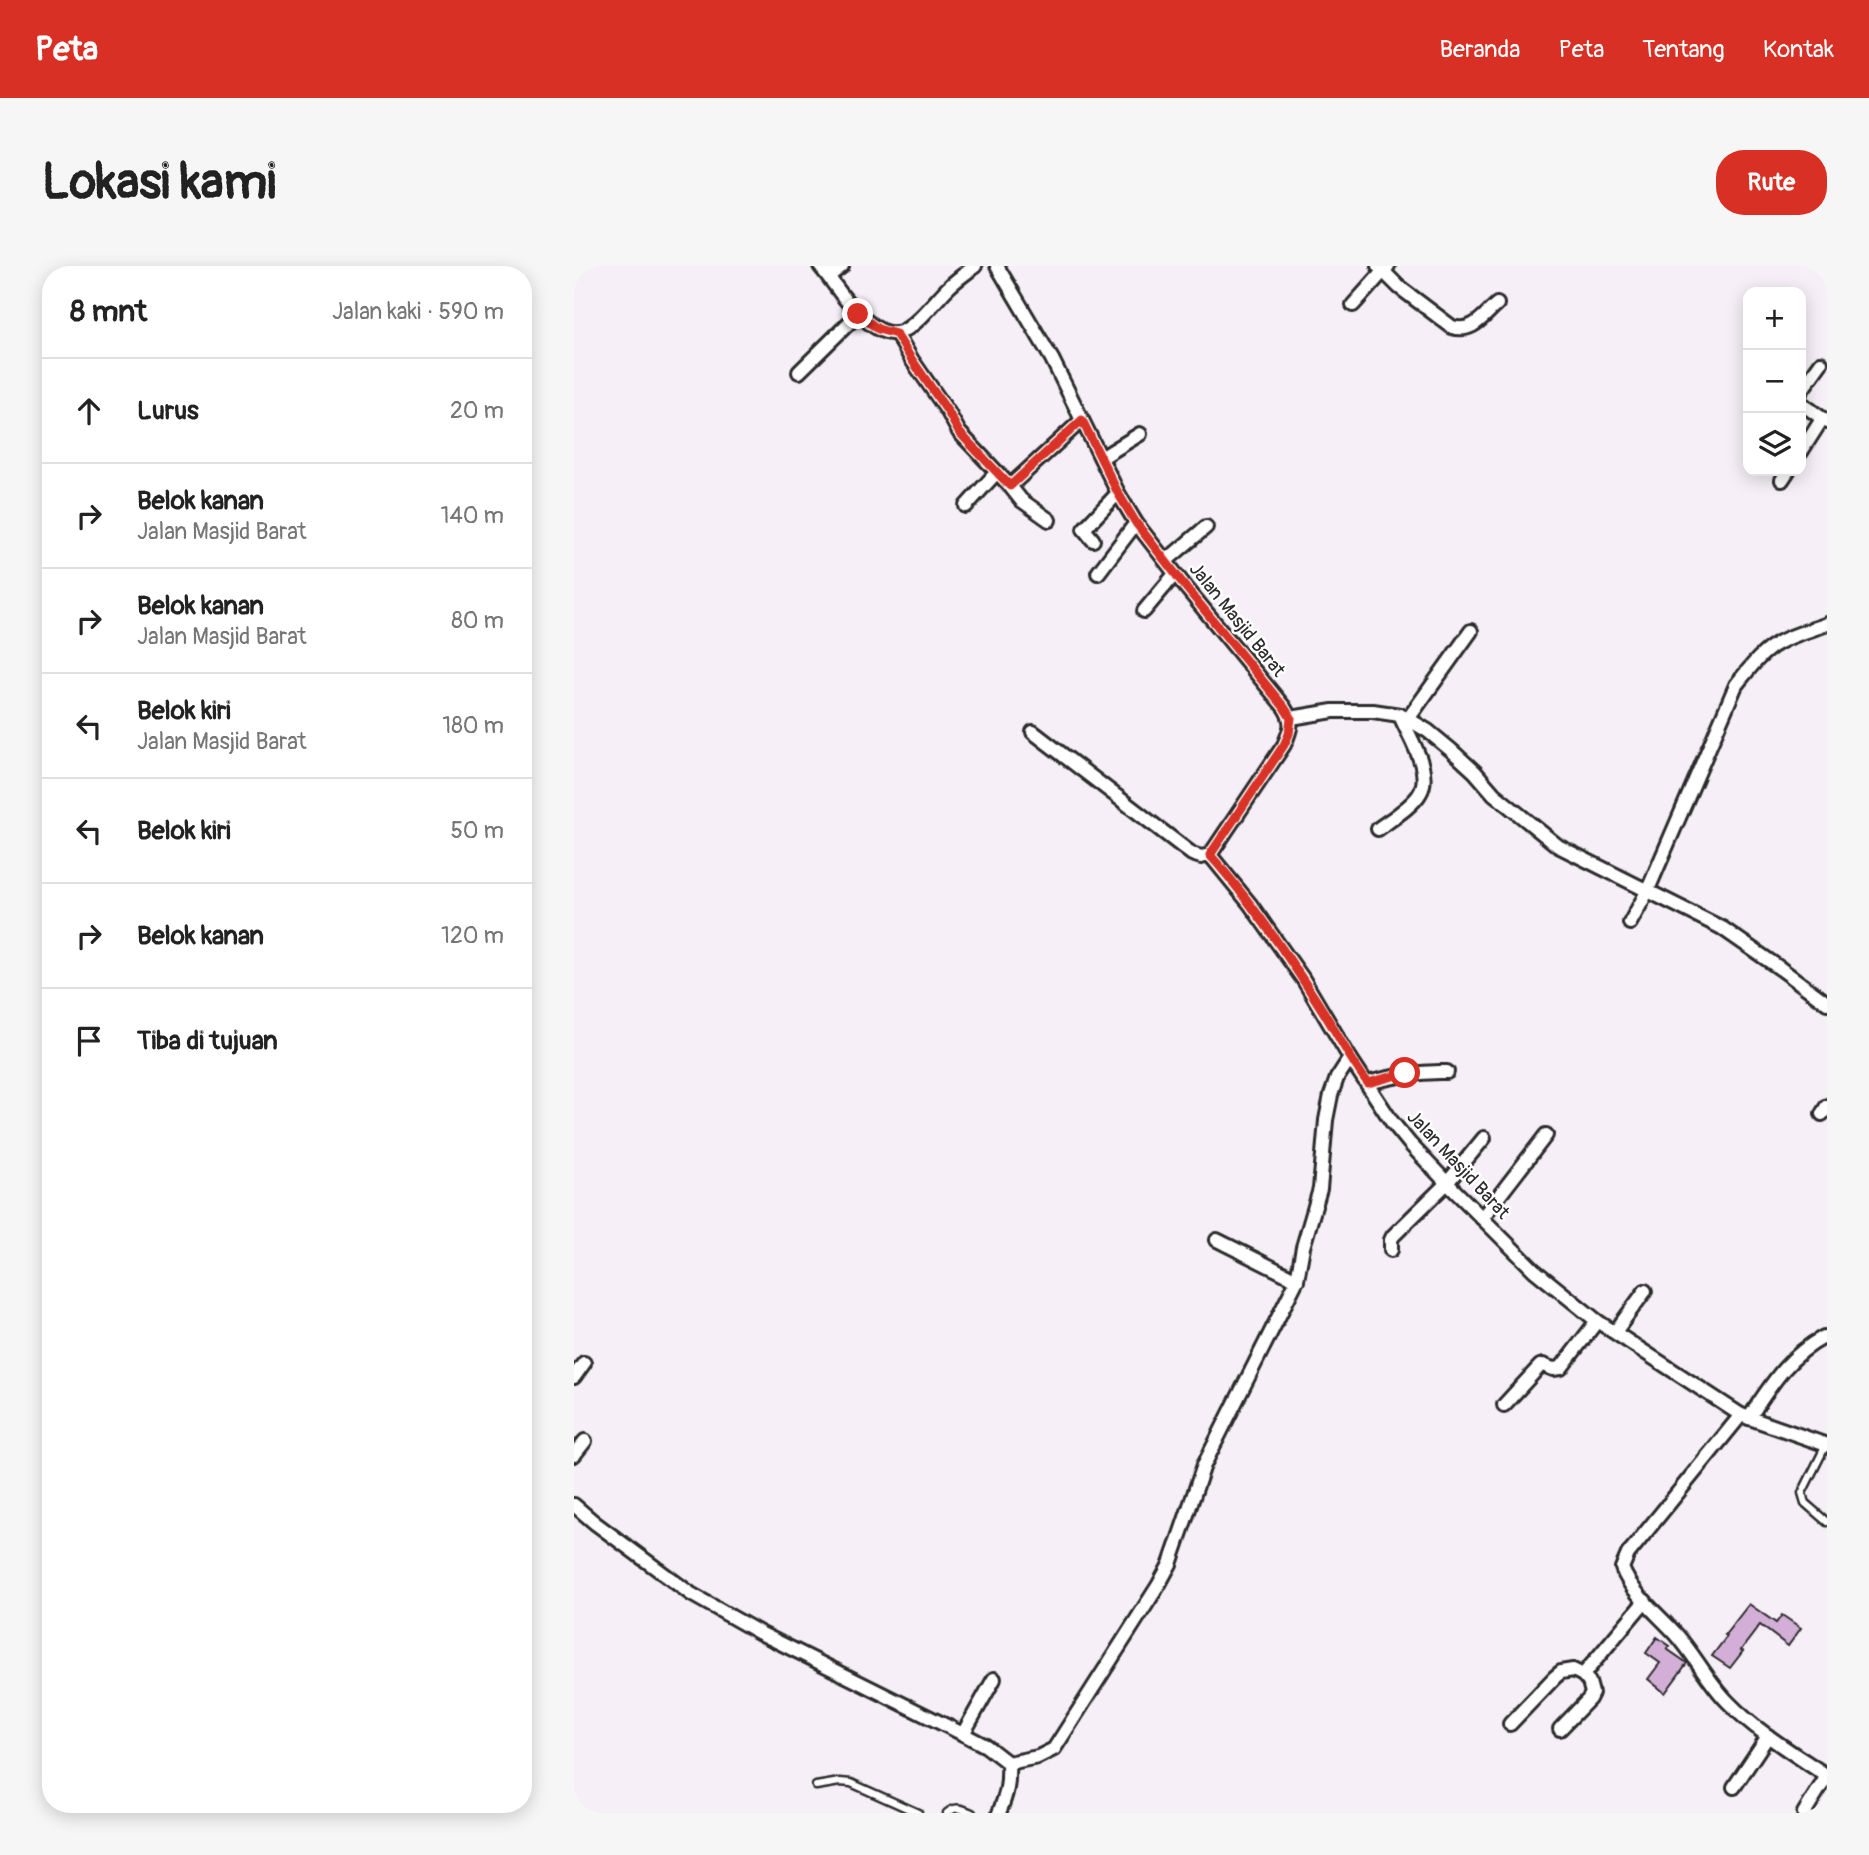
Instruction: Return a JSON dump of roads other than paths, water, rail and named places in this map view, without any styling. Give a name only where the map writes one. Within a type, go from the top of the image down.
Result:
[{"type":"street","points":[[842,266],[824,271],[858,314],[878,329],[896,334],[905,331],[948,287],[975,266]]},
{"type":"street","name":"Jalan Masjid Barat","points":[[997,266],[1052,359],[1118,493],[1136,523],[1291,718]]},
{"type":"street","points":[[1353,305],[1383,268],[1452,327],[1470,328],[1496,304]]},
{"type":"street","points":[[799,372],[858,314]]},
{"type":"street","points":[[896,334],[959,432],[1021,500],[1049,520]]},
{"type":"street","points":[[1806,384],[1821,363]]},
{"type":"street","points":[[1806,407],[1824,420],[1806,445]]},
{"type":"street","points":[[1010,486],[1082,420]]},
{"type":"street","points":[[1101,458],[1140,434]]},
{"type":"street","points":[[966,506],[996,472]]},
{"type":"street","points":[[1093,540],[1085,531],[1085,526],[1118,493]]},
{"type":"street","points":[[1098,573],[1136,523]]},
{"type":"street","points":[[1166,561],[1206,527]]},
{"type":"street","points":[[1144,611],[1175,574]]},
{"type":"street","points":[[1630,923],[1647,892],[1736,685],[1755,662],[1782,640],[1827,624]]},
{"type":"street","points":[[1404,717],[1471,631]]},
{"type":"street","points":[[1033,733],[1192,855],[1200,857],[1210,855],[1284,745],[1291,718],[1345,711],[1373,711],[1404,717],[1428,731],[1451,750],[1494,794],[1558,846],[1722,928],[1827,1003]]},
{"type":"street","points":[[1378,829],[1420,793],[1423,784],[1423,764],[1404,717]]},
{"type":"street","name":"Jalan Masjid Barat","points":[[1210,855],[1250,904],[1303,979],[1392,1122],[1447,1183],[1534,1270],[1597,1321],[1745,1416],[1827,1445]]},
{"type":"street","points":[[1008,1768],[1054,1749],[1170,1564],[1204,1465],[1297,1280],[1303,1247],[1320,1189],[1331,1095],[1350,1058]]},
{"type":"street","points":[[1368,1083],[1405,1073],[1447,1072]]},
{"type":"street","points":[[1482,1218],[1546,1135]]},
{"type":"street","points":[[1391,1250],[1393,1236],[1447,1183],[1484,1138]]},
{"type":"street","points":[[1217,1240],[1297,1280]]},
{"type":"street","points":[[1615,1332],[1645,1291]]},
{"type":"street","points":[[1504,1405],[1540,1366],[1557,1370],[1561,1368],[1597,1321]]},
{"type":"street","points":[[1804,1813],[1827,1776],[1768,1736],[1727,1701],[1684,1643],[1645,1601],[1622,1568],[1623,1561],[1785,1366],[1809,1345],[1824,1337]]},
{"type":"street","points":[[574,1377],[584,1363]]},
{"type":"street","points":[[574,1455],[585,1441]]},
{"type":"street","points":[[574,1505],[691,1594],[782,1645],[986,1746],[1008,1768],[1008,1788],[999,1813]]},
{"type":"street","points":[[1583,1675],[1645,1601]]},
{"type":"street","points":[[1510,1724],[1561,1672],[1573,1670],[1589,1682],[1592,1693],[1560,1729]]},
{"type":"street","points":[[963,1734],[994,1679]]},
{"type":"street","points":[[1734,1787],[1768,1736]]},
{"type":"lane","points":[[1827,1445],[1802,1493],[1805,1503],[1827,1522]]},
{"type":"lane","points":[[816,1786],[851,1783],[918,1813]]},
{"type":"lane","points":[[947,1813],[960,1807],[972,1813]]}]
